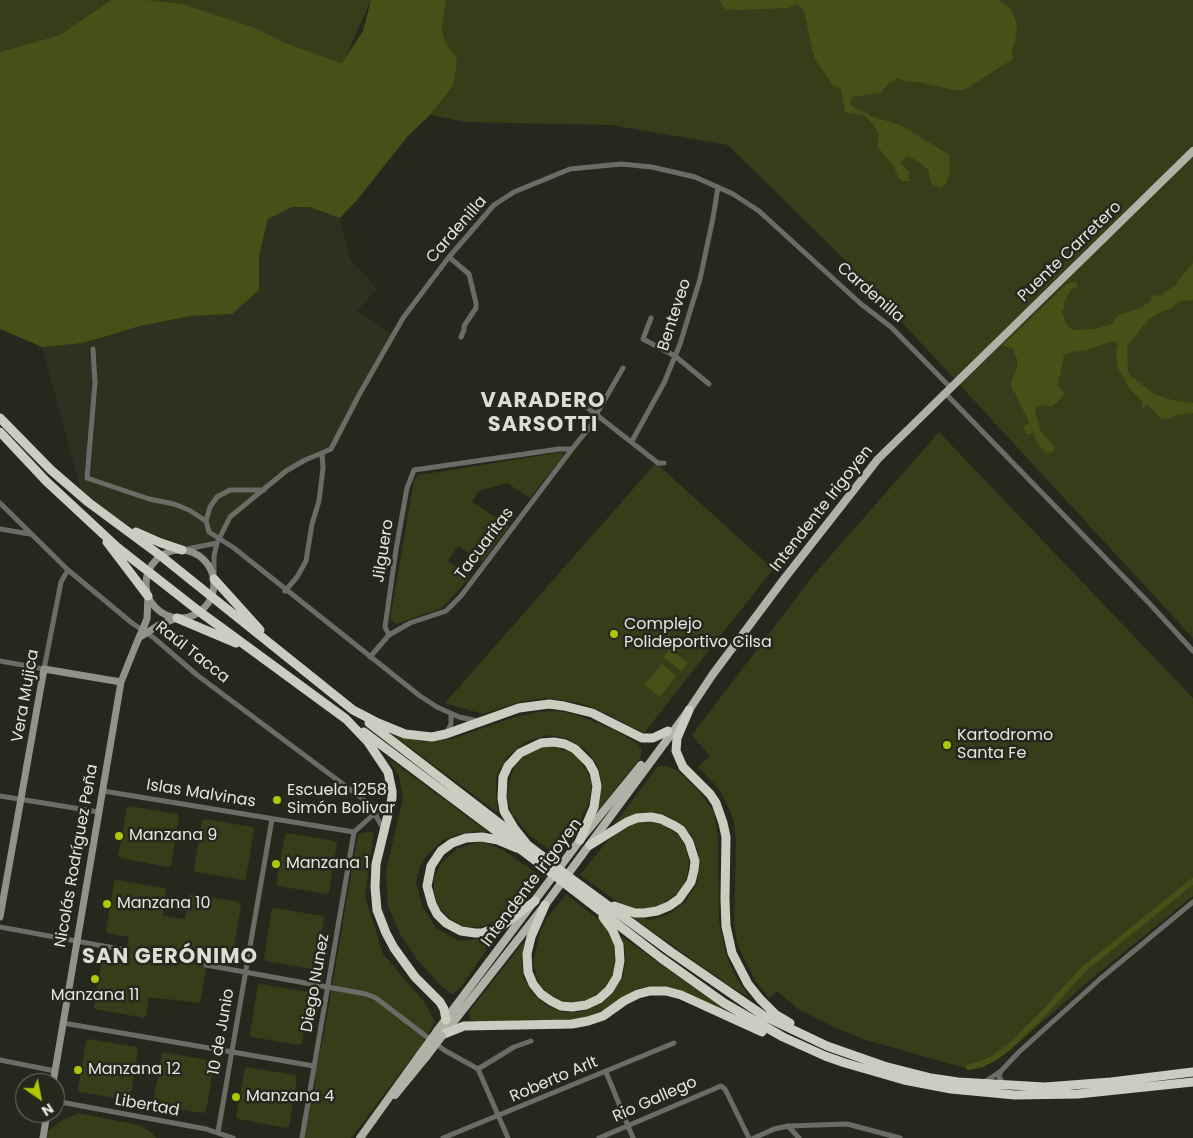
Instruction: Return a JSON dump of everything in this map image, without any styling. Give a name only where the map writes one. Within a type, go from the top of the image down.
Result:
[{"type":"highway","points":[[0,418],[51,470],[88,502],[161,556],[353,710],[526,843]]},
{"type":"highway","points":[[0,432],[46,481],[148,572],[346,718],[517,848]]},
{"type":"highway","points":[[105,515],[145,536],[182,550]]},
{"type":"highway","points":[[95,526],[148,596]]},
{"type":"highway","points":[[214,578],[276,649]]},
{"type":"highway","points":[[177,618],[256,652]]},
{"type":"highway","points":[[353,710],[405,734],[432,737],[446,734],[519,708],[549,704],[592,713],[642,738],[653,738],[668,731]]},
{"type":"highway","points":[[689,710],[677,738],[676,751],[683,767],[710,794],[724,823],[726,837],[726,926],[728,940],[737,966],[748,984],[775,1014],[858,1057]]},
{"type":"highway","points":[[346,718],[368,742],[388,772],[392,791],[391,805],[375,875],[376,898],[381,921],[403,962],[440,1002],[444,1009],[446,1020]]},
{"type":"highway","points":[[580,840],[594,807],[597,786],[590,763],[575,749],[565,744],[554,742],[541,743],[520,753],[508,766],[502,777],[504,811],[514,828],[539,858],[575,886],[605,903],[678,958],[764,1016],[820,1043],[884,1066],[931,1078],[1005,1085],[1078,1085],[1193,1072]]},
{"type":"highway","points":[[590,845],[628,822],[637,818],[651,817],[668,822],[681,830],[689,842],[693,853],[694,870],[692,882],[679,899],[669,906],[657,911],[635,913],[605,903]]},
{"type":"highway","points":[[535,901],[502,926],[475,934],[446,923],[437,914],[427,886],[431,866],[441,851],[452,843],[466,838],[482,837],[498,840],[539,858]]},
{"type":"highway","points":[[545,905],[531,937],[527,954],[528,972],[533,984],[541,994],[561,1006],[586,1005],[599,999],[609,990],[617,977],[620,946],[612,929],[575,886]]},
{"type":"highway","points":[[595,907],[661,958],[724,1003],[758,1024],[825,1056]]},
{"type":"highway","points":[[441,1034],[464,1026],[572,1024],[588,1021],[603,1016],[624,1001],[638,994],[650,991],[666,991],[681,995],[774,1038],[825,1056],[904,1080],[951,1089],[1015,1095],[1078,1094],[1193,1082]]},
{"type":"main road","name":"Puente Carretero","points":[[966,373],[1193,151]]},
{"type":"main road","name":"Intendente Irigoyen","points":[[360,1138],[423,1055],[545,905],[689,710],[713,674],[784,579],[878,459],[966,373]]},
{"type":"main road","name":"Intendente Irigoyen","points":[[441,1034],[446,1020],[580,840],[668,731],[699,688],[713,674]]},
{"type":"street","name":"Cardenilla","points":[[322,453],[331,450],[359,395],[403,318],[449,257],[494,205],[514,192],[570,169],[621,164],[695,177],[744,201],[769,220],[861,304],[902,337],[948,390],[1193,652]]},
{"type":"street","name":"Benteveo","points":[[632,441],[664,382],[675,356],[700,279],[718,187]]},
{"type":"street","points":[[449,257],[469,274],[476,303],[476,308],[464,326],[461,337]]},
{"type":"street","points":[[651,318],[643,339],[675,356],[709,384]]},
{"type":"street","points":[[94,349],[95,383],[87,478],[148,499],[174,504],[189,510],[206,521]]},
{"type":"street","name":"Tacuaritas","points":[[370,658],[389,635],[410,624],[450,608],[493,555],[597,416],[623,368]]},
{"type":"street","points":[[575,398],[658,463],[664,463]]},
{"type":"street","name":"Jilguero","points":[[389,635],[385,627],[396,550],[407,488],[414,470],[559,449],[572,450]]},
{"type":"street","points":[[143,634],[158,625],[177,618],[193,616],[207,605],[212,597],[214,556],[218,541],[230,517],[286,472],[305,460],[322,453],[323,468],[320,501],[312,524],[306,561],[297,577],[285,591]]},
{"type":"street","points":[[264,490],[237,489],[224,493],[213,500],[206,521],[209,532],[218,541],[234,548],[285,591],[420,696],[451,714],[465,719],[484,721]]},
{"type":"street","name":"Raúl Tacca","points":[[0,504],[68,570],[143,634],[363,799],[372,809],[384,830]]},
{"type":"street","points":[[0,529],[30,534]]},
{"type":"street","points":[[148,572],[161,556],[173,551],[218,541]]},
{"type":"street","points":[[182,550],[193,553],[203,559],[210,568],[214,578]]},
{"type":"street","name":"Vera Mujica","points":[[0,918],[61,582],[68,570]]},
{"type":"street","name":"Nicolás Rodríguez Peña","points":[[55,1073],[121,682],[135,647],[143,634],[148,612],[146,580],[148,572]]},
{"type":"street","points":[[148,596],[159,612],[177,618]]},
{"type":"street","points":[[0,661],[121,682]]},
{"type":"street","points":[[446,734],[451,724],[451,714]]},
{"type":"street","name":"Islas Malvinas","points":[[103,791],[354,832]]},
{"type":"street","points":[[0,796],[99,812]]},
{"type":"street","points":[[354,832],[374,814],[391,805]]},
{"type":"street","name":"10 de Junio","points":[[218,1132],[230,1052],[272,818]]},
{"type":"street","name":"Diego Nunez","points":[[302,1138],[354,832]]},
{"type":"street","points":[[982,1083],[1001,1071],[1100,979],[1193,902]]},
{"type":"street","points":[[0,927],[125,950]]},
{"type":"street","points":[[206,965],[366,994],[376,998],[444,1050],[478,1069],[508,1138]]},
{"type":"street","points":[[63,1023],[314,1066]]},
{"type":"street","points":[[478,1069],[514,1047],[531,1042]]},
{"type":"street","name":"Roberto Arlt","points":[[443,1138],[674,1043]]},
{"type":"street","points":[[0,1060],[55,1070]]},
{"type":"street","points":[[1001,1071],[999,1077],[1005,1085]]},
{"type":"street","points":[[606,1072],[633,1138]]},
{"type":"street","name":"Rio Gallego","points":[[599,1138],[721,1086],[725,1089],[749,1138]]},
{"type":"street","name":"Libertad","points":[[65,1103],[206,1128],[233,1138]]},
{"type":"street","points":[[43,1138],[45,1123]]},
{"type":"street","points":[[754,1138],[774,1129],[788,1126],[848,1124],[900,1138]]},
{"type":"street","points":[[788,1126],[799,1138]]},
{"type":"shaded area","points":[[0,0],[111,0],[60,35],[0,52]]},
{"type":"shaded area","points":[[111,0],[145,0],[182,4],[255,28],[287,44],[342,63],[363,31],[371,0],[446,0],[442,30],[445,41],[457,61],[453,86],[430,115],[408,136],[357,200],[340,218],[309,207],[292,207],[268,219],[259,256],[259,290],[232,314],[190,316],[140,326],[83,343],[42,347],[0,329],[0,52],[60,35]]},
{"type":"shaded area","points":[[127,0],[371,0],[343,63]]},
{"type":"shaded area","points":[[446,0],[1193,0],[1193,638],[841,256],[728,145],[611,125],[466,122],[430,115],[453,86],[454,54],[445,41],[442,30]]},
{"type":"shaded area","points":[[719,0],[999,0],[1009,7],[1015,18],[1017,27],[1012,50],[1013,59],[964,90],[953,90],[919,82],[907,82],[898,78],[890,82],[880,93],[852,97],[850,105],[873,117],[901,125],[949,155],[950,170],[947,182],[941,188],[932,184],[929,171],[923,165],[907,157],[900,163],[909,171],[908,178],[912,181],[902,181],[894,167],[877,146],[879,135],[874,125],[864,115],[845,112],[841,89],[833,85],[816,61],[804,10],[797,4],[788,8],[725,9]]},
{"type":"shaded area","points":[[292,207],[309,207],[340,218],[350,259],[377,289],[357,311],[392,335],[331,449],[286,471],[230,517],[219,539],[182,550],[155,541],[83,498],[42,347],[83,343],[140,326],[190,316],[232,314],[259,290],[259,256],[268,219]]},
{"type":"shaded area","points":[[1193,263],[1193,300],[1178,302],[1172,308],[1148,320],[1127,346],[1128,372],[1131,376],[1154,394],[1172,400],[1193,403],[1193,413],[1175,415],[1170,419],[1161,418],[1147,404],[1142,408],[1142,401],[1129,388],[1117,366],[1116,351],[1118,343],[1112,341],[1087,350],[1064,355],[1058,386],[1065,394],[1052,407],[1037,406],[1035,412],[1041,432],[1055,447],[1053,453],[1045,452],[1038,444],[1033,433],[1027,434],[1023,428],[1029,422],[1015,393],[1011,389],[1012,379],[1017,368],[1017,359],[1013,349],[1003,345],[1068,283],[1076,282],[1078,286],[1071,290],[1063,303],[1065,308],[1062,311],[1066,323],[1072,330],[1095,329],[1112,324],[1118,315],[1138,309],[1151,301],[1152,295],[1159,296],[1176,285]]},
{"type":"shaded area","name":"Kartodromo Santa Fe","points":[[939,432],[1193,698],[1193,896],[1096,975],[1009,1051],[994,1062],[968,1069],[866,1040],[840,1030],[798,1009],[777,991],[769,998],[757,983],[737,943],[734,923],[736,839],[734,823],[730,810],[719,789],[698,767],[710,756],[692,735],[812,577]]},
{"type":"shaded area","points":[[563,452],[563,456],[530,498],[507,483],[479,491],[472,502],[509,526],[482,562],[458,546],[448,561],[470,577],[442,608],[396,624],[390,619],[414,480],[419,475]]},
{"type":"shaded area","name":"Complejo Polideportivo Cilsa","points":[[656,463],[773,569],[644,733],[583,704],[563,700],[545,698],[520,702],[483,714],[445,703]]},
{"type":"shaded area","points":[[670,649],[688,663],[681,671],[663,657]]},
{"type":"shaded area","points":[[662,664],[676,676],[660,697],[645,685]]},
{"type":"shaded area","points":[[559,711],[577,715],[612,729],[637,743],[642,749],[640,758],[597,812],[602,785],[598,766],[586,750],[569,739],[548,735],[527,741],[508,756],[496,777],[498,813],[388,731],[423,742],[452,739],[515,717],[540,712]]},
{"type":"shaded area","points":[[541,747],[555,747],[575,754],[585,768],[592,784],[589,802],[578,825],[557,856],[528,834],[512,814],[507,800],[508,785],[514,767],[526,754]]},
{"type":"shaded area","points":[[388,758],[488,832],[477,831],[443,840],[427,855],[420,866],[416,882],[422,906],[436,928],[459,941],[481,938],[499,931],[464,983],[453,995],[440,985],[416,958],[400,934],[388,906],[386,871],[403,798],[399,776]]},
{"type":"shaded area","points":[[658,766],[668,766],[679,772],[699,791],[714,812],[718,837],[719,921],[726,955],[737,979],[750,998],[727,984],[631,916],[651,920],[669,914],[685,902],[696,885],[700,865],[698,850],[692,835],[679,823],[666,815],[651,812],[634,815],[613,826]]},
{"type":"shaded area","points":[[127,807],[177,814],[179,817],[171,865],[168,867],[120,858],[118,856]]},
{"type":"shaded area","points":[[204,819],[253,827],[246,878],[244,880],[195,872],[202,821]]},
{"type":"shaded area","points":[[638,822],[653,822],[664,825],[678,835],[685,846],[689,861],[687,878],[678,893],[660,906],[640,910],[618,902],[580,875],[605,844],[621,829]]},
{"type":"shaded area","points":[[374,831],[365,896],[383,954],[425,1003],[435,1022],[423,1043],[351,1138],[300,1138],[302,1118],[313,1095],[316,1079],[314,1079],[324,1033],[358,834]]},
{"type":"shaded area","points":[[287,833],[335,841],[337,844],[329,892],[326,894],[278,886],[276,883],[285,835]]},
{"type":"shaded area","points":[[481,841],[503,850],[542,877],[517,906],[503,917],[485,926],[466,928],[452,920],[439,907],[434,892],[434,878],[442,862],[458,848]]},
{"type":"shaded area","points":[[116,880],[165,888],[163,916],[185,919],[191,894],[239,902],[241,905],[233,953],[230,955],[209,952],[200,1003],[149,997],[144,1018],[95,1009],[102,958],[124,960],[129,937],[107,933],[106,930],[114,882]]},
{"type":"shaded area","points":[[566,894],[604,924],[613,940],[615,954],[614,974],[603,991],[589,999],[573,1003],[558,1000],[546,992],[539,984],[533,963],[540,932],[547,918]]},
{"type":"shaded area","points":[[272,909],[323,916],[316,967],[314,969],[265,961]]},
{"type":"shaded area","points":[[621,936],[727,1011],[674,989],[656,986],[639,988],[596,1014],[580,1019],[477,1022],[470,1019],[468,1013],[526,939],[522,962],[523,977],[534,995],[547,1006],[563,1012],[581,1012],[599,1004],[612,993],[623,977],[626,960]]},
{"type":"shaded area","points":[[258,985],[309,992],[302,1043],[300,1045],[251,1037]]},
{"type":"shaded area","points":[[88,1039],[137,1047],[130,1098],[128,1100],[79,1092],[86,1041]]},
{"type":"shaded area","points":[[164,1052],[212,1061],[214,1063],[206,1111],[203,1113],[155,1105],[153,1102],[162,1054]]},
{"type":"shaded area","points":[[245,1068],[295,1075],[297,1078],[289,1126],[286,1128],[238,1119],[236,1117]]},
{"type":"shaded area","points":[[78,1113],[139,1125],[152,1133],[156,1138],[46,1138],[47,1132],[58,1123],[65,1123],[65,1119]]},
{"type":"waterway","points":[[969,1067],[982,1064],[1009,1047],[1040,1017],[1084,969],[1193,881]]},
{"type":"place","name":"Complejo Polideportivo Cilsa","points":[[614,634]]},
{"type":"place","name":"Kartodromo Santa Fe","points":[[947,745]]},
{"type":"place","name":"Escuela 1258 Simón Bolivar","points":[[277,800]]},
{"type":"place","name":"Manzana 9","points":[[119,836]]},
{"type":"place","name":"Manzana 1","points":[[276,864]]},
{"type":"place","name":"Manzana 10","points":[[107,904]]},
{"type":"place","name":"Manzana 11","points":[[95,979]]},
{"type":"place","name":"Manzana 12","points":[[78,1070]]},
{"type":"place","name":"Manzana 4","points":[[236,1097]]},
{"type":"district","name":"VARADERO SARSOTTI","points":[[543,414]]},
{"type":"district","name":"SAN GERÓNIMO","points":[[170,958]]}]
